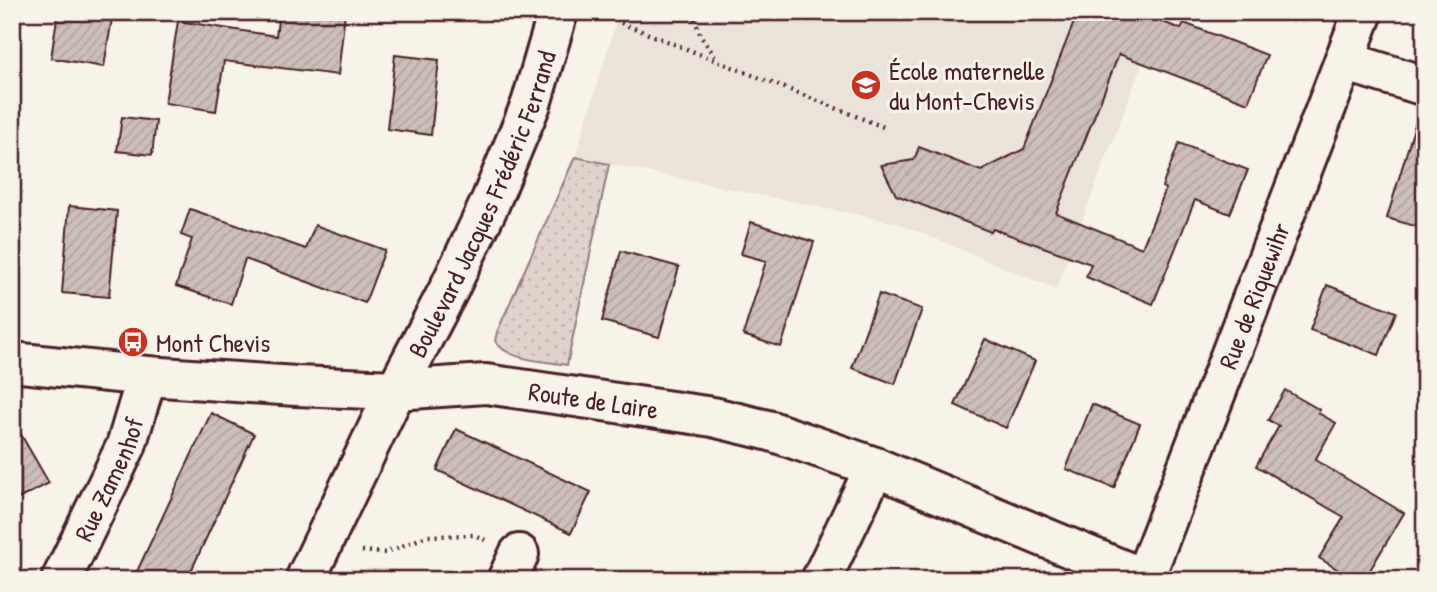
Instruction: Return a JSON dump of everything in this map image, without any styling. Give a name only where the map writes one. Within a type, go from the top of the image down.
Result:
[{"type":"street","name":"Boulevard Jacques Frédéric Ferrand","points":[[305,580],[489,205],[531,104],[558,12]]},
{"type":"street","name":"Rue de Riquewihr","points":[[1146,579],[1363,12]]},
{"type":"street","points":[[1344,61],[1425,86]]},
{"type":"street","name":"Route de Laire","points":[[12,362],[242,383],[396,390],[486,384],[713,417],[771,431],[875,467],[1146,579]]},
{"type":"street","name":"Rue Zamenhof","points":[[61,580],[126,446],[147,376]]},
{"type":"street","points":[[821,580],[875,467]]},
{"type":"path","points":[[692,12],[701,36],[717,61]]},
{"type":"path","points":[[621,23],[886,128]]},
{"type":"path","points":[[326,537],[356,551],[385,553],[426,536],[475,535],[513,567],[574,580]]},
{"type":"shaded area","name":"École maternelle du Mont-Chevis","points":[[619,12],[1162,12],[1056,289],[897,223],[575,157]]},
{"type":"shaded area","points":[[575,157],[609,164],[567,365],[509,353],[495,341]]},
{"type":"building","points":[[58,12],[113,12],[104,67],[51,58]]},
{"type":"building","points":[[279,12],[345,12],[338,75],[224,61],[216,111],[165,103],[178,21],[276,36]]},
{"type":"building","points":[[1078,12],[1136,12],[1181,29],[1184,23],[1267,55],[1248,103],[1119,54],[1056,213],[1142,248],[1166,189],[1162,187],[1179,143],[1248,170],[1230,214],[1195,200],[1153,304],[1086,277],[1091,264],[993,229],[991,232],[896,195],[881,165],[914,160],[919,147],[981,171],[1024,149]]},
{"type":"building","points":[[395,55],[439,60],[431,135],[387,129]]},
{"type":"building","points":[[122,117],[156,121],[152,155],[117,151]]},
{"type":"building","points":[[1417,118],[1425,119],[1425,229],[1387,218]]},
{"type":"building","points":[[69,206],[117,211],[109,297],[62,293]]},
{"type":"building","points":[[190,209],[306,249],[315,225],[385,250],[365,303],[245,259],[231,304],[176,286],[192,239],[181,235]]},
{"type":"building","points":[[751,222],[814,242],[781,347],[743,335],[766,261],[741,254]]},
{"type":"building","points":[[621,251],[679,267],[659,337],[602,321]]},
{"type":"building","points":[[1327,285],[1396,312],[1379,355],[1310,330]]},
{"type":"building","points":[[879,294],[922,309],[895,384],[852,368]]},
{"type":"building","points":[[985,339],[1035,361],[1006,428],[955,405]]},
{"type":"building","points":[[1285,390],[1320,410],[1318,413],[1336,423],[1315,460],[1404,513],[1364,580],[1355,580],[1319,558],[1344,517],[1256,466],[1279,426],[1268,420]]},
{"type":"building","points":[[1092,404],[1140,424],[1114,488],[1066,469]]},
{"type":"building","points":[[211,413],[254,434],[187,580],[133,580]]},
{"type":"building","points":[[12,419],[49,483],[12,502]]},
{"type":"building","points":[[456,429],[591,492],[571,533],[437,470]]},
{"type":"place","name":"École maternelle du Mont-Chevis","points":[[866,85]]},
{"type":"place","name":"Mont Chevis","points":[[133,342]]}]
